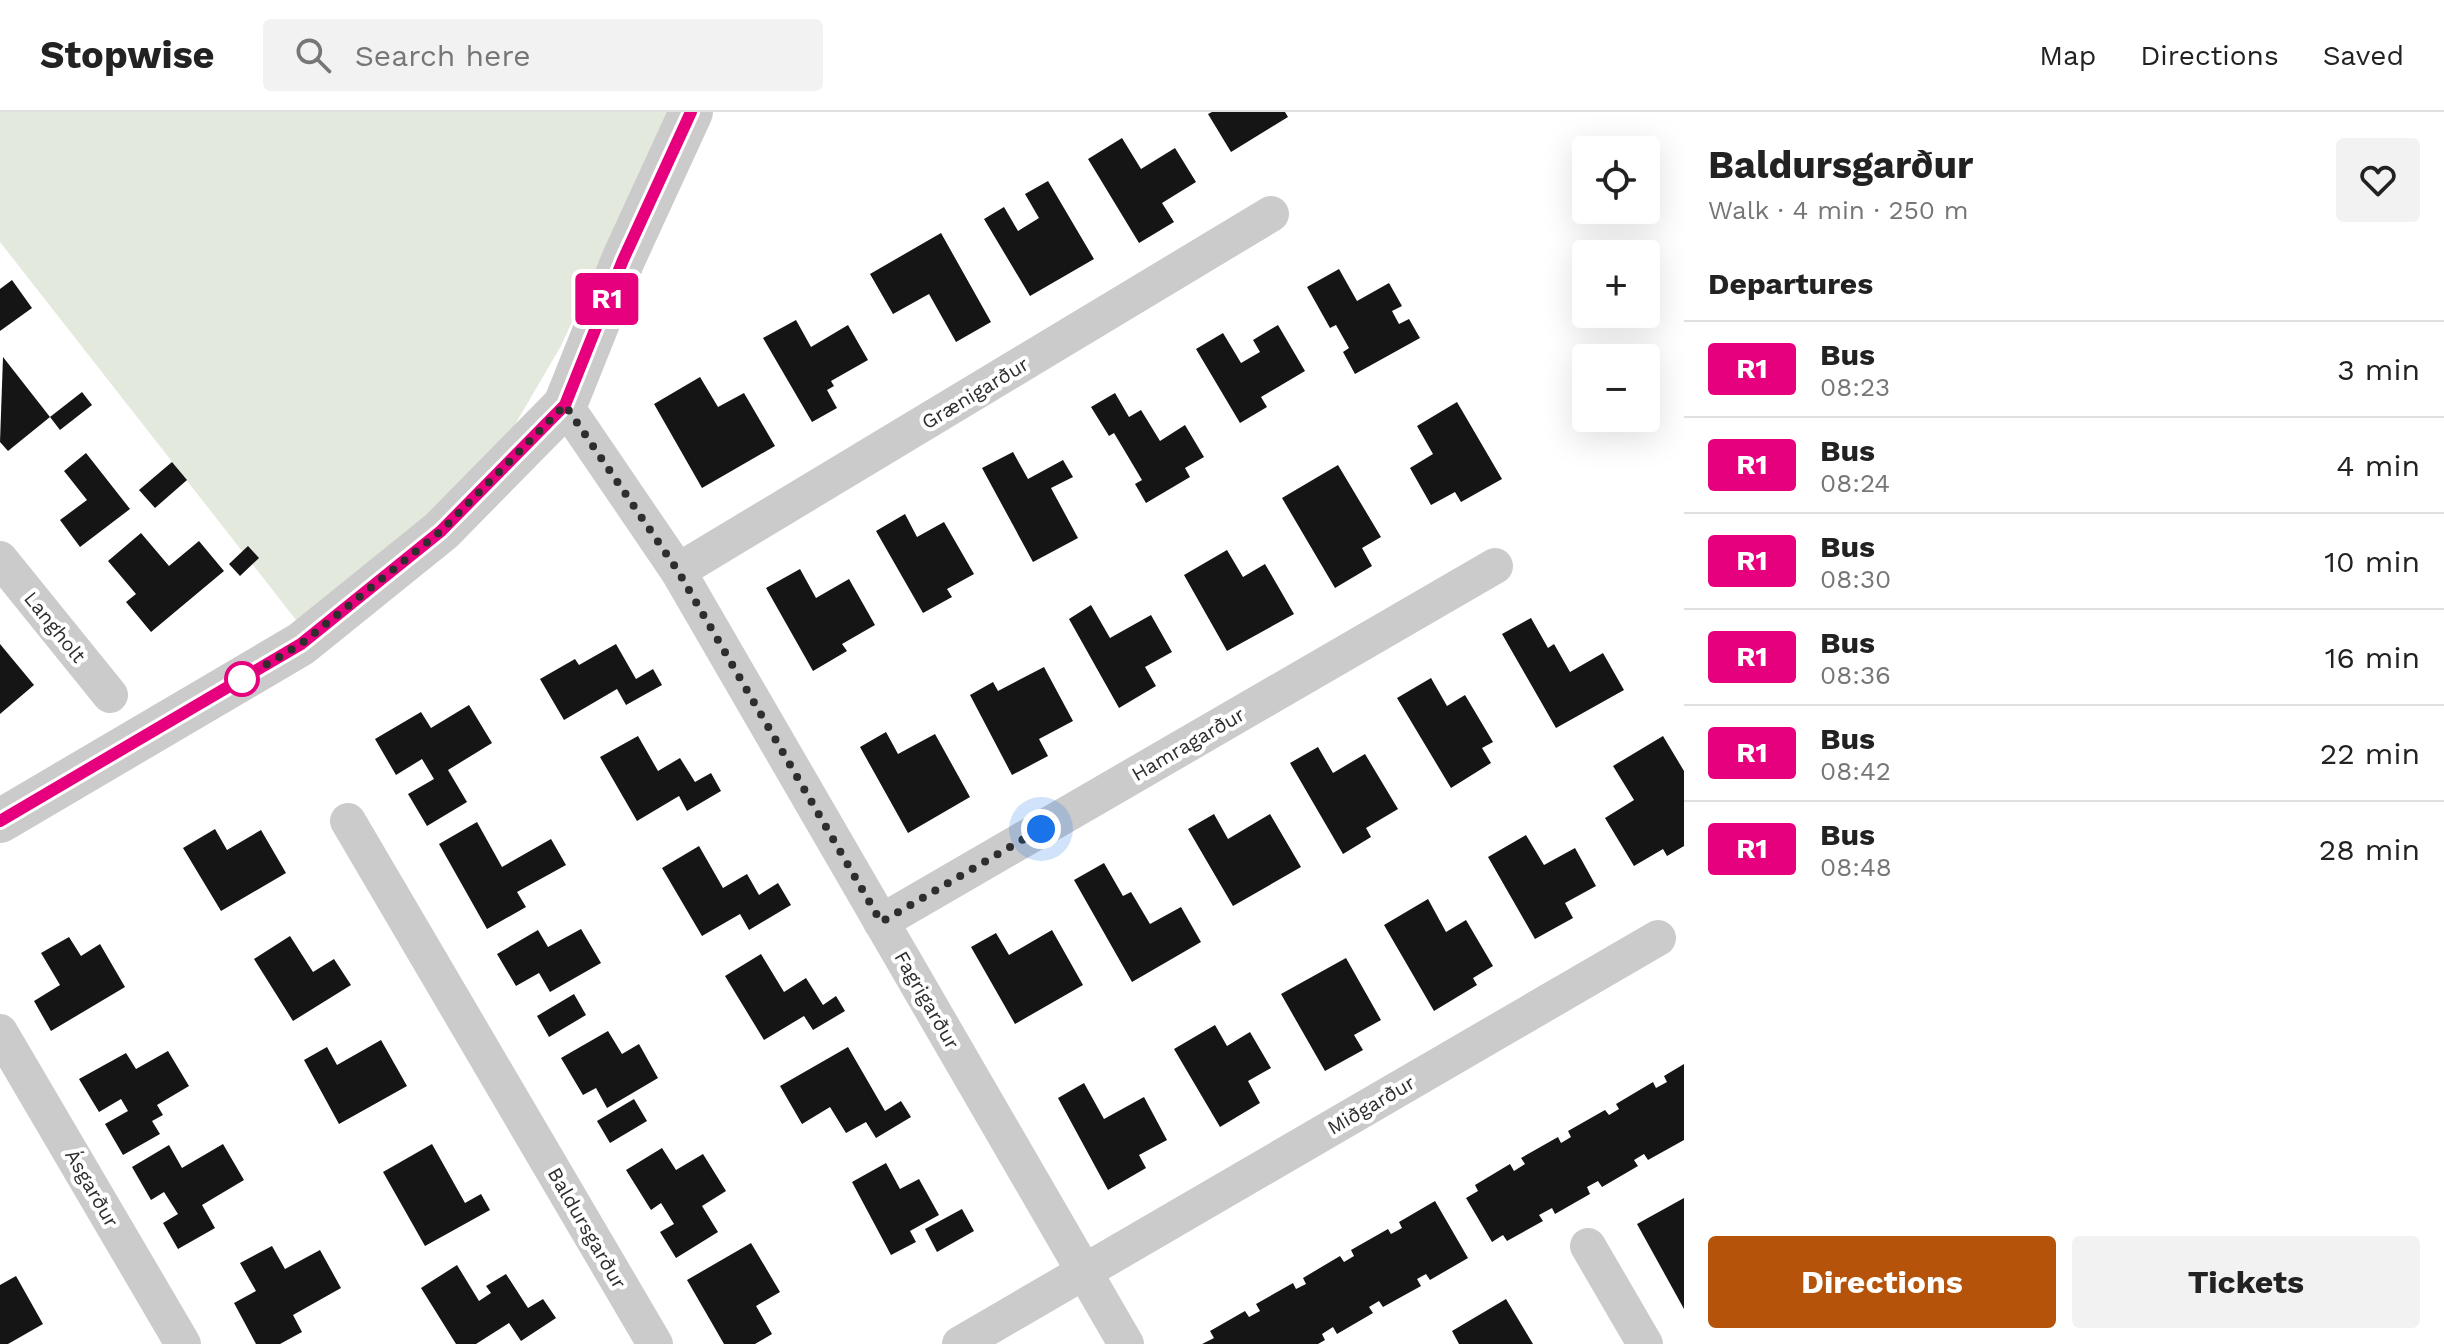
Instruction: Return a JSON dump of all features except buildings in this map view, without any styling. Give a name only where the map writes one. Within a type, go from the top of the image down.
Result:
[{"type":"street","points":[[0,821],[301,644],[441,531],[565,405],[623,260],[691,112]]},
{"type":"street","name":"Grænigarður","points":[[678,571],[1271,214]]},
{"type":"street","name":"Fagrigarður","points":[[565,405],[678,571],[1126,1344]]},
{"type":"street","name":"Langholt","points":[[0,559],[110,695]]},
{"type":"street","name":"Hamragarður","points":[[881,922],[1495,566]]},
{"type":"street","name":"Baldursgarður","points":[[348,821],[655,1344]]},
{"type":"street","name":"Miðgarður","points":[[960,1344],[1658,938]]},
{"type":"street","name":"Ásgarður","points":[[0,1032],[183,1344]]},
{"type":"street","points":[[1588,1246],[1645,1344]]},
{"type":"shaded area","points":[[0,112],[668,112],[561,346],[499,452],[401,555],[296,620],[0,242]]},
{"type":"bus line","name":"R1","points":[[0,821],[301,644],[441,531],[565,405],[623,260],[691,112]]},
{"type":"route","points":[[242,679],[301,644],[441,531],[565,405],[678,571],[881,922],[1041,829]]}]
